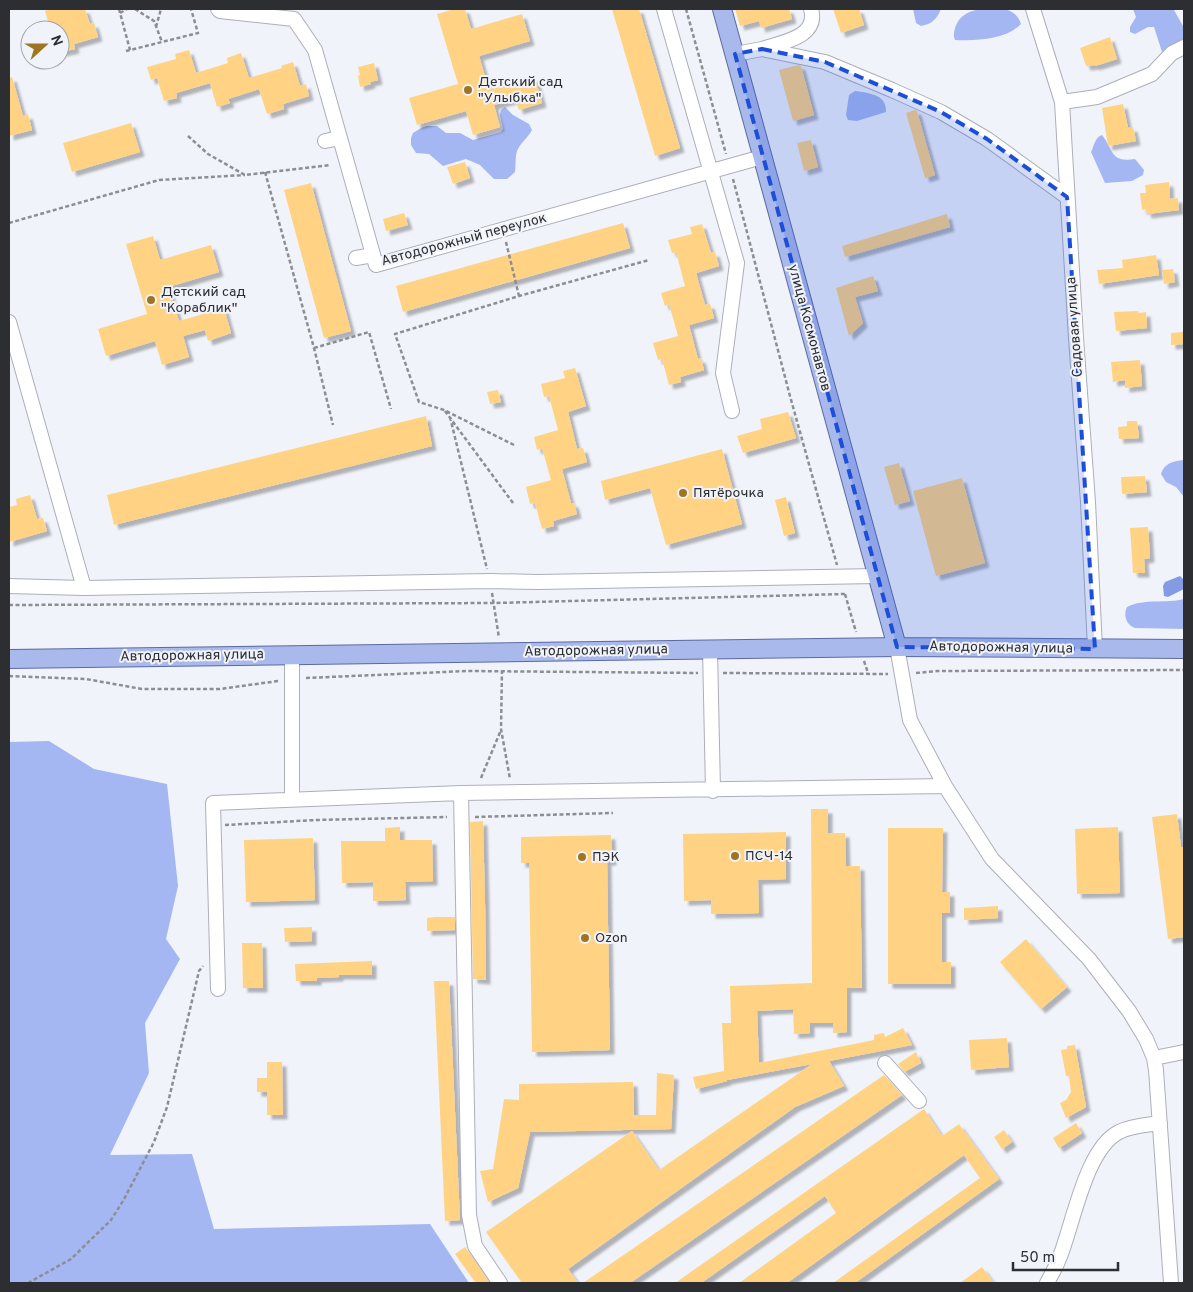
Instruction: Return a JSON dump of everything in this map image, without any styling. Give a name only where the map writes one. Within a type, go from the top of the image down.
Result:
[{"type":"main road","name":"улица Космонавтов","points":[[722,9],[897,647]]},
{"type":"main road","name":"Автодорожная улица","points":[[9,659],[860,647],[1184,650]]},
{"type":"street","name":"Автодорожный переулок","points":[[218,9],[220,11],[294,19],[315,50],[376,266],[762,157]]},
{"type":"street","points":[[664,9],[737,263],[723,373],[732,411]]},
{"type":"street","points":[[734,54],[762,49],[797,38],[808,31],[814,17],[812,9]]},
{"type":"street","name":"Садовая улица","points":[[1033,9],[1062,102],[1066,197],[1088,502],[1095,649]]},
{"type":"street","points":[[1062,102],[1097,97],[1152,74],[1172,53],[1184,47]]},
{"type":"street","points":[[762,49],[825,62],[941,112],[987,139],[1066,197]]},
{"type":"street","points":[[325,141],[340,138]]},
{"type":"street","points":[[356,258],[373,255]]},
{"type":"street","points":[[9,322],[84,588]]},
{"type":"street","points":[[9,586],[84,588],[877,576]]},
{"type":"street","points":[[897,647],[910,720],[945,786],[992,859],[1089,959],[1129,1011],[1154,1058],[1172,1283]]},
{"type":"street","points":[[710,649],[713,791]]},
{"type":"street","points":[[292,654],[292,799]]},
{"type":"street","points":[[218,988],[214,804],[292,799],[468,793],[713,791],[945,786]]},
{"type":"street","points":[[468,793],[462,817],[469,1215],[475,1246],[500,1283]]},
{"type":"street","points":[[1154,1058],[1184,1052]]},
{"type":"street","points":[[885,1063],[919,1101]]},
{"type":"street","points":[[1047,1283],[1059,1260],[1075,1209],[1094,1160],[1104,1145],[1118,1132],[1160,1123]]},
{"type":"path","points":[[127,9],[119,11],[128,51],[198,33],[191,9]]},
{"type":"path","points":[[135,9],[154,21],[162,42]]},
{"type":"path","points":[[156,27],[161,9]]},
{"type":"path","points":[[686,9],[840,576]]},
{"type":"path","points":[[188,136],[208,154],[244,175]]},
{"type":"path","points":[[9,223],[159,180],[244,175],[331,165]]},
{"type":"path","points":[[265,172],[314,348],[333,425]]},
{"type":"path","points":[[502,230],[520,296]]},
{"type":"path","points":[[514,445],[444,410],[419,402],[394,334],[649,260]]},
{"type":"path","points":[[314,348],[369,332],[391,409]]},
{"type":"path","points":[[444,410],[513,503]]},
{"type":"path","points":[[450,417],[495,603],[502,671],[501,729],[513,793]]},
{"type":"path","points":[[9,605],[495,603],[845,594],[868,674]]},
{"type":"path","points":[[9,676],[86,679],[142,689],[220,689],[292,679],[467,671],[902,674],[937,671],[1184,670]]},
{"type":"path","points":[[468,793],[501,729]]},
{"type":"path","points":[[214,825],[316,820],[613,813]]},
{"type":"path","points":[[28,1283],[71,1259],[111,1220],[123,1201],[154,1142],[167,1107],[199,971],[217,950]]},
{"type":"highlighted area","points":[[762,49],[825,62],[892,90],[941,112],[987,139],[1067,197],[1095,649],[897,647],[735,54]]},
{"type":"shaded area","points":[[913,9],[941,9],[934,20],[921,26],[916,23]]},
{"type":"shaded area","points":[[979,9],[1004,9],[1014,14],[1021,24],[1015,29],[999,36],[981,40],[955,40],[954,31],[961,17]]},
{"type":"shaded area","points":[[1133,9],[1174,10],[1183,26],[1184,39],[1163,55],[1154,27],[1148,27],[1135,34],[1130,32],[1130,27],[1136,17]]},
{"type":"shaded area","points":[[855,91],[880,98],[883,101],[886,112],[857,121],[848,120],[846,115],[849,95]]},
{"type":"shaded area","points":[[505,107],[513,115],[529,124],[532,130],[517,151],[515,172],[507,179],[494,179],[480,165],[466,159],[443,166],[429,154],[416,153],[411,145],[413,133],[427,126],[437,126],[446,133],[460,133],[473,140],[501,132],[503,129],[500,115],[501,110]]},
{"type":"shaded area","points":[[1102,135],[1117,157],[1127,160],[1135,159],[1144,170],[1143,175],[1132,181],[1105,183],[1091,152],[1096,140]]},
{"type":"shaded area","points":[[1184,460],[1184,497],[1176,487],[1166,482],[1161,474],[1167,465]]},
{"type":"shaded area","points":[[1180,576],[1184,580],[1184,589],[1168,597],[1164,596],[1163,586],[1165,582]]},
{"type":"shaded area","points":[[1184,599],[1184,629],[1135,628],[1129,625],[1126,619],[1127,607],[1134,604]]},
{"type":"shaded area","points":[[49,741],[94,769],[167,784],[178,886],[166,939],[180,959],[145,1023],[149,1073],[110,1155],[192,1154],[214,1229],[430,1224],[469,1283],[9,1283],[9,742]]},
{"type":"building","points":[[51,9],[85,9],[90,24],[94,23],[98,37],[74,44],[75,49],[70,50],[70,20],[48,20],[45,11]]},
{"type":"building","points":[[454,9],[465,9],[471,29],[522,14],[530,41],[479,56],[489,90],[535,77],[542,103],[519,110],[515,99],[494,105],[500,127],[473,135],[466,111],[417,125],[409,98],[458,84],[437,14]]},
{"type":"building","points":[[612,9],[639,9],[680,148],[655,156]]},
{"type":"building","points":[[735,9],[789,9],[792,19],[761,28],[759,21],[740,26]]},
{"type":"building","points":[[833,9],[859,9],[864,25],[841,33]]},
{"type":"building","points":[[1110,37],[1117,59],[1095,66],[1086,66],[1080,48]]},
{"type":"building","points":[[189,50],[196,73],[228,63],[227,58],[241,53],[249,78],[282,68],[281,66],[293,62],[300,86],[306,84],[309,96],[283,104],[284,109],[267,114],[259,89],[228,99],[230,103],[217,107],[210,83],[176,93],[177,98],[164,101],[157,78],[151,80],[147,67],[176,59],[175,54]]},
{"type":"building","points":[[374,63],[378,80],[360,87],[358,67]]},
{"type":"building","points":[[798,65],[801,66],[814,115],[793,121],[779,70]]},
{"type":"building","points":[[12,77],[23,116],[28,114],[32,130],[9,136],[9,78]]},
{"type":"building","points":[[1123,104],[1128,128],[1133,127],[1136,141],[1108,146],[1102,108]]},
{"type":"building","points":[[917,111],[935,175],[925,178],[906,113]]},
{"type":"building","points":[[131,123],[140,152],[72,172],[63,143]]},
{"type":"building","points":[[811,140],[818,167],[804,171],[797,143]]},
{"type":"building","points":[[465,162],[470,178],[453,184],[447,167]]},
{"type":"building","points":[[1169,182],[1170,199],[1178,198],[1179,210],[1147,214],[1146,209],[1142,210],[1140,193],[1146,193],[1145,185]]},
{"type":"building","points":[[311,183],[351,331],[324,338],[284,190]]},
{"type":"building","points":[[404,213],[408,225],[386,231],[383,219]]},
{"type":"building","points":[[947,214],[950,227],[845,257],[842,246]]},
{"type":"building","points":[[623,223],[630,248],[403,312],[396,286]]},
{"type":"building","points":[[702,224],[711,253],[715,252],[719,266],[696,273],[705,305],[710,304],[714,318],[689,325],[698,359],[701,358],[704,370],[680,377],[681,382],[669,385],[662,359],[658,360],[653,343],[678,336],[669,304],[665,306],[661,293],[685,286],[676,252],[672,253],[668,240],[692,234],[690,227]]},
{"type":"building","points":[[153,236],[160,260],[211,245],[219,272],[168,287],[179,321],[224,308],[231,333],[208,341],[205,330],[183,336],[189,357],[162,365],[155,341],[106,356],[98,329],[147,314],[126,244]]},
{"type":"building","points":[[1156,255],[1159,275],[1099,284],[1097,270],[1123,268],[1122,260]]},
{"type":"building","points":[[1173,269],[1175,282],[1164,284],[1162,270]]},
{"type":"building","points":[[873,276],[878,291],[855,297],[863,323],[849,336],[836,288]]},
{"type":"building","points":[[1138,311],[1139,313],[1146,312],[1147,328],[1116,331],[1114,312]]},
{"type":"building","points":[[1183,332],[1184,344],[1171,345],[1171,333]]},
{"type":"building","points":[[1140,360],[1142,386],[1125,388],[1125,380],[1113,382],[1111,362]]},
{"type":"building","points":[[575,368],[586,406],[568,412],[577,449],[583,448],[587,462],[562,469],[571,503],[574,503],[577,514],[553,521],[554,526],[542,529],[535,503],[530,504],[526,487],[551,480],[542,448],[537,450],[534,437],[558,430],[549,396],[544,397],[541,384],[565,378],[563,371]]},
{"type":"building","points":[[498,390],[501,402],[490,404],[487,392]]},
{"type":"building","points":[[788,412],[796,438],[743,453],[737,436],[762,429],[760,419]]},
{"type":"building","points":[[426,416],[432,446],[114,525],[107,495]]},
{"type":"building","points":[[1127,421],[1137,421],[1139,438],[1119,439],[1118,427],[1127,426]]},
{"type":"building","points":[[722,449],[742,524],[666,545],[650,488],[605,500],[601,481]]},
{"type":"building","points":[[899,463],[910,501],[895,505],[884,467]]},
{"type":"building","points":[[1145,476],[1147,492],[1122,494],[1121,477]]},
{"type":"building","points":[[962,478],[985,563],[936,576],[913,491]]},
{"type":"building","points":[[30,495],[37,519],[43,518],[47,531],[9,542],[9,507],[17,505],[16,499]]},
{"type":"building","points":[[786,497],[795,533],[784,536],[775,500]]},
{"type":"building","points":[[1148,527],[1150,558],[1144,559],[1145,573],[1133,573],[1130,528]]},
{"type":"building","points":[[811,809],[828,809],[828,833],[845,833],[846,866],[860,866],[862,988],[847,988],[847,1032],[833,1033],[833,1023],[810,1023],[810,1033],[794,1034],[793,1009],[757,1011],[759,1063],[874,1040],[874,1035],[884,1033],[885,1037],[903,1028],[912,1045],[829,1061],[844,1086],[795,1107],[568,1269],[578,1283],[522,1283],[486,1232],[632,1131],[659,1170],[812,1064],[727,1080],[696,1089],[693,1077],[724,1071],[722,1023],[731,1023],[730,986],[812,983]]},
{"type":"building","points":[[1177,814],[1181,847],[1184,847],[1184,937],[1168,939],[1152,817]]},
{"type":"building","points":[[483,821],[486,980],[473,979],[470,822]]},
{"type":"building","points":[[400,827],[400,840],[432,840],[433,881],[405,882],[406,900],[373,901],[373,882],[342,883],[341,841],[385,841],[385,828]]},
{"type":"building","points":[[1118,827],[1120,893],[1077,894],[1075,829]]},
{"type":"building","points":[[888,828],[943,828],[942,892],[950,892],[950,913],[942,913],[942,962],[951,962],[951,984],[888,984]]},
{"type":"building","name":"ПСЧ-14","points":[[786,832],[786,879],[758,880],[759,913],[711,914],[711,900],[684,901],[683,834]]},
{"type":"building","points":[[611,835],[612,861],[607,861],[610,1050],[532,1052],[529,863],[521,863],[521,837]]},
{"type":"building","points":[[313,838],[315,900],[246,902],[244,840]]},
{"type":"building","points":[[998,906],[998,918],[964,920],[964,908]]},
{"type":"building","points":[[455,917],[455,930],[427,931],[427,918]]},
{"type":"building","points":[[312,927],[312,941],[285,942],[284,928]]},
{"type":"building","points":[[1026,939],[1067,987],[1041,1009],[1000,962]]},
{"type":"building","points":[[242,943],[262,943],[263,988],[243,988]]},
{"type":"building","points":[[372,961],[372,975],[339,975],[339,977],[317,978],[317,981],[296,981],[295,964]]},
{"type":"building","points":[[434,981],[449,981],[460,1220],[445,1221]]},
{"type":"building","points":[[1007,1038],[1009,1067],[971,1070],[969,1040]]},
{"type":"building","points":[[1075,1045],[1086,1107],[1066,1118],[1060,1103],[1066,1100],[1071,1092],[1069,1076],[1066,1076],[1061,1050],[1067,1049],[1067,1046]]},
{"type":"building","points":[[916,1052],[921,1063],[904,1072],[898,1064]]},
{"type":"building","points":[[267,1062],[282,1062],[283,1115],[267,1115],[267,1092],[257,1092],[257,1078],[267,1078]]},
{"type":"building","points":[[657,1073],[674,1075],[671,1129],[530,1132],[518,1188],[488,1202],[480,1171],[493,1169],[504,1099],[519,1100],[519,1084],[633,1082],[634,1115],[656,1115]]},
{"type":"building","points":[[884,1075],[902,1095],[630,1283],[583,1283]]},
{"type":"building","points":[[924,1109],[942,1136],[959,1124],[999,1179],[855,1283],[833,1283],[980,1178],[964,1155],[787,1283],[739,1283],[836,1213],[825,1196],[701,1283],[675,1283]]},
{"type":"building","points":[[1076,1123],[1082,1133],[1059,1148],[1053,1138]]},
{"type":"building","points":[[1004,1130],[1012,1142],[1002,1149],[994,1137]]},
{"type":"building","points":[[465,1247],[490,1283],[476,1283],[455,1254]]},
{"type":"building","points":[[982,1267],[994,1283],[960,1283]]},
{"type":"place","name":"Детский сад \"Улыбка\"","points":[[468,90]]},
{"type":"place","name":"Детский сад \"Кораблик\"","points":[[151,300]]},
{"type":"place","name":"Пятёрочка","points":[[683,493]]},
{"type":"place","name":"ПСЧ-14","points":[[735,856]]},
{"type":"place","name":"ПЭК","points":[[582,857]]},
{"type":"place","name":"Ozon","points":[[585,938]]}]
